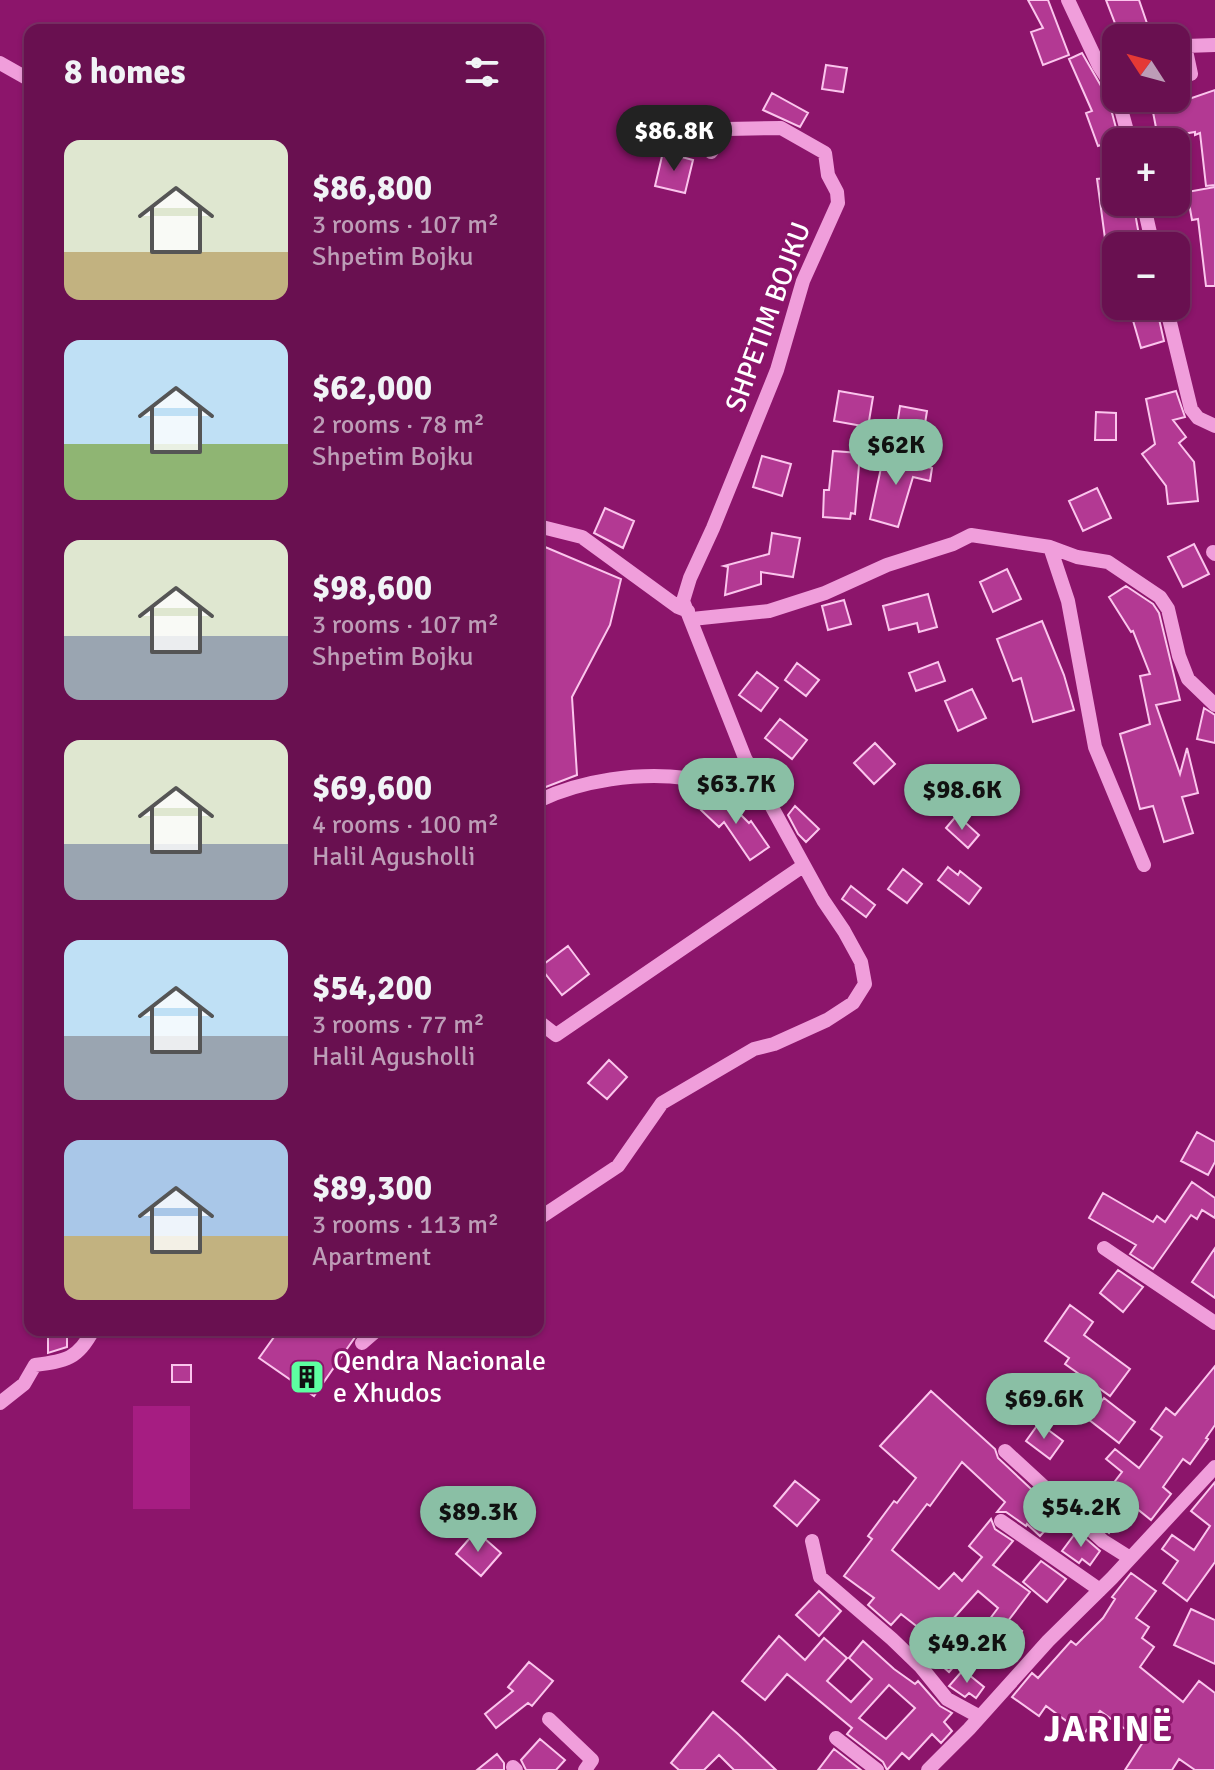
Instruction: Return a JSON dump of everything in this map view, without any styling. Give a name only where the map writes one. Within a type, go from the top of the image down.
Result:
[{"type":"street","points":[[1068,0],[1102,71]]},
{"type":"street","points":[[1191,74],[1185,46],[1215,45]]},
{"type":"street","points":[[0,63],[24,77]]},
{"type":"street","name":"SHPETIM BOJKU","points":[[544,1215],[618,1166],[662,1103],[754,1049],[774,1044],[827,1020],[853,1003],[865,984],[861,962],[754,777],[683,601],[777,370],[803,281],[838,203],[837,192],[828,175],[825,153],[781,128],[727,129],[711,152]]},
{"type":"street","points":[[1169,320],[1191,409],[1198,418],[1215,426]]},
{"type":"street","points":[[544,528],[582,537],[690,615],[769,611],[825,593],[887,565],[953,544],[971,535],[1050,547],[1077,557],[1108,562],[1160,597],[1168,609],[1188,679],[1215,705]]},
{"type":"street","points":[[1050,547],[1068,601],[1095,747],[1144,865]]},
{"type":"street","points":[[544,798],[553,793],[620,779],[688,778],[729,784],[754,777]]},
{"type":"street","points":[[544,1026],[556,1035],[803,866]]},
{"type":"street","points":[[1104,1248],[1215,1323]]},
{"type":"street","points":[[0,1403],[24,1384],[35,1365],[63,1362],[83,1350],[90,1336]]},
{"type":"street","points":[[362,1343],[370,1336]]},
{"type":"street","points":[[1005,1451],[1103,1541],[1130,1558]]},
{"type":"street","points":[[928,1770],[1215,1467]]},
{"type":"street","points":[[1001,1521],[1100,1590]]},
{"type":"street","points":[[812,1541],[820,1577],[892,1639],[921,1667],[947,1699],[980,1717]]},
{"type":"street","points":[[549,1719],[592,1760],[585,1770]]},
{"type":"street","points":[[836,1738],[877,1770]]},
{"type":"shaded area","points":[[133,1406],[190,1406],[190,1509],[133,1509]]},
{"type":"building","points":[[1028,0],[1048,0],[1069,55],[1043,65],[1031,32],[1043,28]]},
{"type":"building","points":[[1106,0],[1139,0],[1147,24],[1115,24]]},
{"type":"building","points":[[1082,53],[1102,88],[1102,112],[1112,112],[1116,128],[1102,128],[1102,145],[1098,146],[1086,113],[1092,111],[1069,59]]},
{"type":"building","points":[[826,65],[847,68],[843,92],[822,89]]},
{"type":"building","points":[[1215,90],[1215,185],[1206,186],[1200,133],[1190,133],[1190,128],[1156,128],[1153,112],[1190,112],[1190,99]]},
{"type":"building","points":[[772,93],[808,113],[800,127],[763,110]]},
{"type":"building","points":[[663,152],[693,160],[685,193],[655,186]]},
{"type":"building","points":[[1102,178],[1102,216],[1136,216],[1138,232],[1104,232],[1097,179]]},
{"type":"building","points":[[1215,187],[1215,286],[1206,286],[1198,219],[1192,220],[1190,191]]},
{"type":"building","points":[[1133,320],[1159,320],[1164,341],[1141,348]]},
{"type":"building","points":[[839,391],[873,397],[868,427],[834,421]]},
{"type":"building","points":[[1176,391],[1185,417],[1173,420],[1186,437],[1179,443],[1194,462],[1198,501],[1168,504],[1166,486],[1142,454],[1155,444],[1146,399]]},
{"type":"building","points":[[900,406],[927,411],[923,436],[896,432]]},
{"type":"building","points":[[1096,412],[1116,413],[1116,440],[1095,440]]},
{"type":"building","points":[[833,451],[860,453],[855,514],[851,513],[850,519],[823,517],[824,490],[829,490]]},
{"type":"building","points":[[884,454],[913,456],[912,464],[932,468],[930,481],[913,477],[898,527],[870,519]]},
{"type":"building","points":[[762,456],[791,464],[782,496],[753,487]]},
{"type":"building","points":[[1097,488],[1111,518],[1083,531],[1069,501]]},
{"type":"building","points":[[605,508],[634,521],[623,548],[594,533]]},
{"type":"building","points":[[772,533],[800,538],[793,577],[761,572],[761,584],[725,595],[728,567],[724,566],[769,554]]},
{"type":"building","points":[[1194,544],[1209,574],[1183,587],[1168,557]]},
{"type":"building","points":[[544,547],[621,579],[610,625],[572,697],[577,775],[544,788]]},
{"type":"building","points":[[1007,569],[1021,599],[993,612],[980,582]]},
{"type":"building","points":[[1126,586],[1153,604],[1159,613],[1180,700],[1156,705],[1180,774],[1187,748],[1198,793],[1182,797],[1193,833],[1164,842],[1153,806],[1140,809],[1120,734],[1150,724],[1140,676],[1150,674],[1133,631],[1109,597]]},
{"type":"building","points":[[928,594],[937,627],[919,632],[917,623],[889,630],[883,606]]},
{"type":"building","points":[[844,600],[851,624],[828,630],[822,606]]},
{"type":"building","points":[[1042,621],[1064,675],[1074,710],[1033,722],[1021,678],[1013,681],[997,639]]},
{"type":"building","points":[[938,662],[945,681],[916,691],[909,673]]},
{"type":"building","points":[[797,663],[819,680],[806,696],[785,680]]},
{"type":"building","points":[[757,672],[778,688],[761,711],[739,695]]},
{"type":"building","points":[[972,689],[986,718],[958,731],[945,701]]},
{"type":"building","points":[[1204,708],[1215,715],[1215,743],[1197,739]]},
{"type":"building","points":[[780,719],[807,740],[792,759],[765,738]]},
{"type":"building","points":[[875,743],[895,764],[874,784],[854,763]]},
{"type":"building","points":[[719,793],[749,823],[751,821],[769,847],[750,860],[724,822],[719,827],[701,810]]},
{"type":"building","points":[[795,806],[819,829],[806,842],[788,815]]},
{"type":"building","points":[[957,815],[979,835],[968,848],[946,828]]},
{"type":"building","points":[[948,867],[958,875],[960,871],[981,888],[969,904],[938,880]]},
{"type":"building","points":[[903,869],[922,884],[907,903],[888,889]]},
{"type":"building","points":[[851,886],[875,905],[866,917],[842,899]]},
{"type":"building","points":[[568,946],[589,974],[562,995],[544,972],[544,964]]},
{"type":"building","points":[[609,1060],[627,1077],[607,1099],[588,1083]]},
{"type":"building","points":[[1197,1132],[1215,1142],[1215,1162],[1208,1175],[1181,1161]]},
{"type":"building","points":[[1192,1182],[1215,1198],[1215,1218],[1202,1210],[1197,1219],[1191,1215],[1153,1269],[1130,1254],[1136,1245],[1089,1218],[1103,1193],[1153,1222],[1157,1216],[1165,1222]]},
{"type":"building","points":[[1215,1248],[1215,1298],[1192,1282]]},
{"type":"building","points":[[1118,1270],[1143,1287],[1123,1312],[1100,1293]]},
{"type":"building","points":[[1070,1305],[1093,1322],[1084,1335],[1130,1369],[1110,1396],[1065,1364],[1069,1358],[1045,1341]]},
{"type":"building","points":[[48,1336],[67,1336],[67,1347],[48,1353]]},
{"type":"building","name":"Qendra Nacionale e Xhudos","points":[[275,1336],[356,1336],[314,1396],[259,1358]]},
{"type":"building","points":[[172,1365],[191,1365],[191,1382],[172,1382]]},
{"type":"building","points":[[1215,1366],[1215,1425],[1208,1439],[1190,1464],[1183,1459],[1163,1487],[1171,1494],[1151,1520],[1131,1504],[1109,1533],[1089,1515],[1122,1472],[1106,1459],[1115,1449],[1139,1468],[1162,1437],[1151,1429],[1166,1408],[1175,1415]]},
{"type":"building","points":[[931,1391],[995,1449],[998,1458],[1059,1515],[1040,1536],[1006,1512],[997,1512],[1005,1502],[962,1462],[892,1550],[939,1589],[954,1573],[962,1581],[982,1557],[969,1546],[991,1519],[995,1529],[1013,1541],[993,1565],[1030,1592],[1008,1621],[1022,1631],[1004,1655],[977,1636],[998,1608],[978,1591],[952,1620],[976,1641],[949,1672],[920,1647],[929,1636],[901,1614],[891,1625],[868,1605],[874,1598],[844,1576],[872,1539],[868,1536],[916,1478],[880,1446]]},
{"type":"building","points":[[1104,1398],[1135,1422],[1119,1443],[1088,1419]]},
{"type":"building","points":[[1039,1423],[1063,1441],[1050,1459],[1026,1441]]},
{"type":"building","points":[[795,1481],[819,1500],[797,1526],[774,1506]]},
{"type":"building","points":[[1215,1482],[1215,1562],[1187,1601],[1163,1583],[1178,1561],[1162,1549],[1172,1535],[1194,1550],[1210,1526],[1191,1511]]},
{"type":"building","points":[[476,1531],[501,1553],[481,1576],[456,1554]]},
{"type":"building","points":[[1077,1531],[1100,1551],[1090,1565],[1082,1559],[1079,1563],[1062,1551]]},
{"type":"building","points":[[1041,1561],[1066,1579],[1047,1602],[1023,1582]]},
{"type":"building","points":[[1131,1573],[1156,1591],[1136,1618],[1149,1627],[1142,1638],[1154,1647],[1140,1667],[1183,1702],[1199,1681],[1215,1693],[1215,1770],[1195,1770],[1179,1759],[1172,1770],[1125,1770],[1143,1742],[1100,1711],[1084,1734],[1046,1706],[1039,1716],[1012,1697],[1032,1673],[1038,1678],[1071,1641],[1076,1645],[1103,1618],[1115,1599],[1112,1597]]},
{"type":"building","points":[[819,1591],[841,1611],[819,1636],[796,1615]]},
{"type":"building","points":[[1191,1609],[1215,1620],[1215,1664],[1174,1645]]},
{"type":"building","points":[[779,1636],[805,1660],[824,1638],[847,1658],[827,1681],[851,1702],[872,1679],[849,1658],[863,1641],[894,1669],[915,1684],[918,1681],[940,1706],[952,1713],[944,1722],[952,1731],[941,1743],[932,1734],[909,1759],[902,1753],[887,1770],[883,1762],[847,1734],[852,1728],[787,1674],[765,1700],[742,1681]],"holes":[[[889,1685],[915,1708],[886,1739],[859,1718]]]},
{"type":"building","points":[[529,1662],[553,1681],[532,1706],[528,1703],[496,1728],[485,1714],[513,1691],[508,1687]]},
{"type":"building","points":[[963,1670],[984,1687],[976,1698],[969,1693],[965,1697],[949,1686]]},
{"type":"building","points":[[713,1712],[776,1770],[734,1770],[719,1755],[704,1770],[679,1770],[671,1763]]},
{"type":"building","points":[[540,1739],[565,1760],[556,1770],[526,1770],[521,1760]]},
{"type":"building","points":[[834,1749],[861,1770],[818,1770]]},
{"type":"building","points":[[497,1754],[504,1763],[504,1770],[477,1770]]},
{"type":"place","name":"Qendra Nacionale e Xhudos","points":[[307,1377]]},
{"type":"district","name":"JARINË","points":[[1109,1729]]}]
